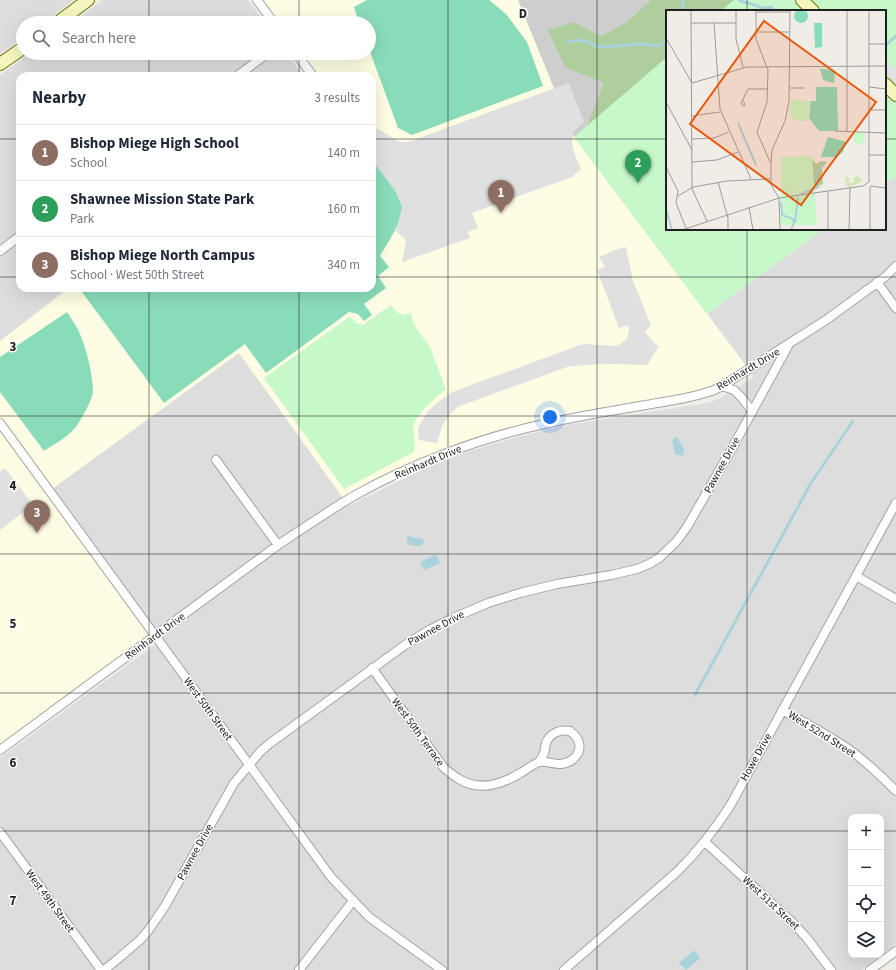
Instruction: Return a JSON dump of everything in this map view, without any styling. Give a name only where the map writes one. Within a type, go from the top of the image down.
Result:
[{"type":"main road","points":[[802,0],[812,10]]},
{"type":"main road","points":[[65,16],[81,2]]},
{"type":"main road","points":[[0,64],[16,53]]},
{"type":"main road","points":[[886,85],[896,95]]},
{"type":"street","points":[[257,0],[269,16]]},
{"type":"street","points":[[242,72],[259,60]]},
{"type":"street","points":[[301,60],[310,72]]},
{"type":"street","points":[[0,250],[16,239]]},
{"type":"street","name":"Reinhardt Drive","points":[[0,750],[278,546],[309,524],[353,497],[418,464],[488,438],[579,416],[709,392],[722,386],[826,320],[885,277],[896,266]]},
{"type":"street","points":[[877,282],[896,308]]},
{"type":"street","name":"Pawnee Drive","points":[[104,970],[140,940],[165,906],[234,783],[260,752],[269,744],[405,645],[453,618],[488,603],[520,593],[557,584],[637,569],[659,558],[668,550],[687,527],[789,344]]},
{"type":"street","points":[[722,386],[734,390],[752,411]]},
{"type":"street","name":"West 50th Street","points":[[0,423],[331,877],[369,916],[442,970]]},
{"type":"street","points":[[216,460],[278,546]]},
{"type":"street","name":"Howe Drive","points":[[564,970],[678,870],[716,827],[730,806],[896,503]]},
{"type":"street","points":[[856,576],[896,599]]},
{"type":"street","name":"West 50th Terrace","points":[[372,668],[444,768],[459,780],[472,785],[486,786],[498,784],[513,778],[540,762]]},
{"type":"street","name":"West 52nd Street","points":[[782,710],[849,749],[877,772],[896,791]]},
{"type":"street","points":[[557,731],[570,731],[575,736],[579,744],[579,752],[574,759],[560,764],[540,762],[546,744],[550,737],[557,731]]},
{"type":"street","name":"West 49th Street","points":[[0,832],[100,970]]},
{"type":"street","name":"West 51st Street","points":[[704,842],[790,920],[806,937],[831,970]]},
{"type":"street","points":[[300,970],[353,901]]},
{"type":"street","points":[[870,970],[896,951]]},
{"type":"shaded area","points":[[0,0],[74,0],[52,16],[16,16],[16,42],[0,54]]},
{"type":"shaded area","points":[[103,0],[248,0],[260,16],[81,16]]},
{"type":"shaded area","points":[[263,0],[518,0],[574,137],[747,367],[721,384],[706,390],[474,440],[344,499],[239,353],[52,489],[0,418],[0,341],[64,292],[376,292],[376,72],[314,72],[305,60],[376,60],[376,16],[274,16]]},
{"type":"shaded area","points":[[518,0],[734,0],[666,10],[666,58],[574,137]]},
{"type":"shaded area","points":[[20,60],[291,60],[300,72],[16,72],[16,292],[64,292],[0,341],[0,75]]},
{"type":"shaded area","points":[[886,60],[896,70],[896,85],[886,75]]},
{"type":"shaded area","points":[[569,83],[584,122],[573,132],[572,143],[581,169],[572,177],[472,213],[478,228],[468,232],[470,238],[402,262],[406,240],[395,230],[402,207],[396,192],[376,165],[376,128],[399,142],[408,142]]},
{"type":"shaded area","points":[[896,176],[896,944],[884,953],[884,814],[848,814],[848,958],[877,958],[861,970],[0,970],[0,758],[163,639],[52,489],[239,352],[348,506],[428,467],[466,452],[567,425],[708,403],[721,398],[754,377],[707,314],[823,230],[886,230],[886,183]]},
{"type":"shaded area","points":[[626,247],[633,281],[651,325],[645,332],[654,343],[659,346],[647,365],[609,364],[567,367],[460,406],[452,412],[443,424],[437,443],[419,440],[418,428],[428,411],[453,392],[580,345],[617,346],[627,339],[629,330],[628,325],[619,328],[597,270],[605,267],[599,257],[617,249]]},
{"type":"shaded area","points":[[0,430],[150,636],[0,745]]},
{"type":"shaded area","points":[[5,468],[33,505],[0,530],[0,472]]},
{"type":"green space","points":[[367,0],[489,0],[506,14],[527,42],[543,86],[412,135],[398,128],[373,60],[376,60],[376,16],[357,16],[354,7]]},
{"type":"green space","points":[[651,0],[762,0],[762,10],[666,10],[666,91],[587,126],[604,83],[565,67],[548,30],[574,22],[601,36],[626,23]]},
{"type":"green space","points":[[734,0],[896,0],[896,176],[886,183],[886,10],[722,10]]},
{"type":"green space","points":[[666,58],[666,230],[823,230],[707,314],[574,137]]},
{"type":"green space","points":[[376,165],[395,189],[402,207],[397,226],[380,256],[389,267],[378,276],[386,288],[364,304],[372,315],[364,321],[358,314],[349,312],[266,373],[245,344],[164,403],[82,292],[376,292]]},
{"type":"green space","points":[[391,305],[399,314],[411,313],[414,324],[430,347],[446,390],[428,405],[416,420],[414,424],[414,452],[344,489],[264,378],[349,317],[356,323],[363,325]]},
{"type":"green space","points":[[67,312],[80,334],[86,350],[92,376],[93,391],[86,409],[73,431],[44,451],[0,392],[0,357]]},
{"type":"water","points":[[677,437],[685,451],[683,452],[684,454],[680,456],[679,454],[675,454],[672,440]]},
{"type":"water","points":[[411,536],[423,539],[424,543],[420,546],[410,545],[407,543],[407,537]]},
{"type":"water","points":[[436,554],[440,563],[424,570],[420,562]]},
{"type":"water","points":[[694,950],[700,958],[686,970],[679,963]]},
{"type":"waterway","points":[[684,0],[682,3],[684,10]]},
{"type":"waterway","points":[[739,0],[763,8],[771,7],[773,10]]},
{"type":"waterway","points":[[886,45],[896,36]]},
{"type":"waterway","points":[[567,42],[581,40],[600,47],[643,44],[658,46],[666,42]]},
{"type":"waterway","points":[[695,695],[811,483],[853,421]]},
{"type":"place","name":"Shawnee Mission State Park","points":[[638,183]]},
{"type":"place","name":"Bishop Miege High School","points":[[501,213]]},
{"type":"place","name":"Bishop Miege North Campus","points":[[37,533]]}]
